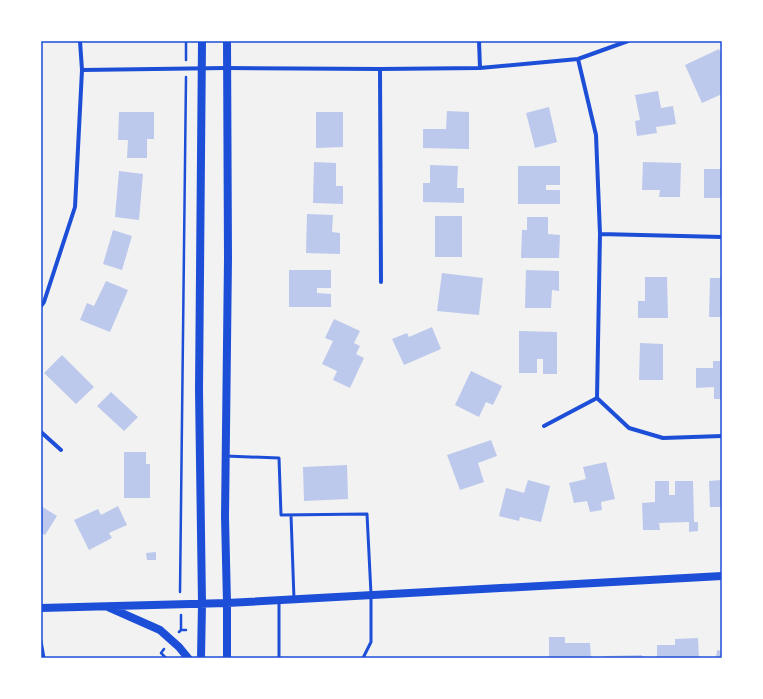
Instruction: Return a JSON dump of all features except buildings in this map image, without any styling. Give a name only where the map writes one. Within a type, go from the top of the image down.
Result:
[{"type":"main road","points":[[201,658],[202,603],[199,390],[202,41]]},
{"type":"main road","points":[[227,41],[228,258],[225,517],[227,658]]},
{"type":"main road","points":[[41,608],[279,600],[722,576]]},
{"type":"main road","points":[[106,606],[160,630],[179,647],[188,658]]},
{"type":"street","points":[[41,306],[44,302],[75,207],[82,70],[80,41]]},
{"type":"street","points":[[479,41],[480,68]]},
{"type":"street","points":[[82,70],[226,68],[480,68],[578,59],[628,41]]},
{"type":"street","points":[[578,59],[596,135],[600,234],[597,398],[629,428],[662,438],[722,436]]},
{"type":"street","points":[[380,69],[381,282]]},
{"type":"street","points":[[600,234],[722,237]]},
{"type":"street","points":[[544,426],[597,398]]},
{"type":"street","points":[[41,432],[61,450]]},
{"type":"lane","points":[[226,456],[279,458],[281,515],[367,514],[371,594],[371,642],[364,658]]},
{"type":"lane","points":[[291,515],[294,599]]},
{"type":"lane","points":[[279,600],[279,658]]},
{"type":"lane","points":[[41,641],[44,658]]},
{"type":"path","points":[[180,566],[186,41]]},
{"type":"path","points":[[181,624],[181,630],[186,630]]},
{"type":"path","points":[[161,653],[166,658]]}]
